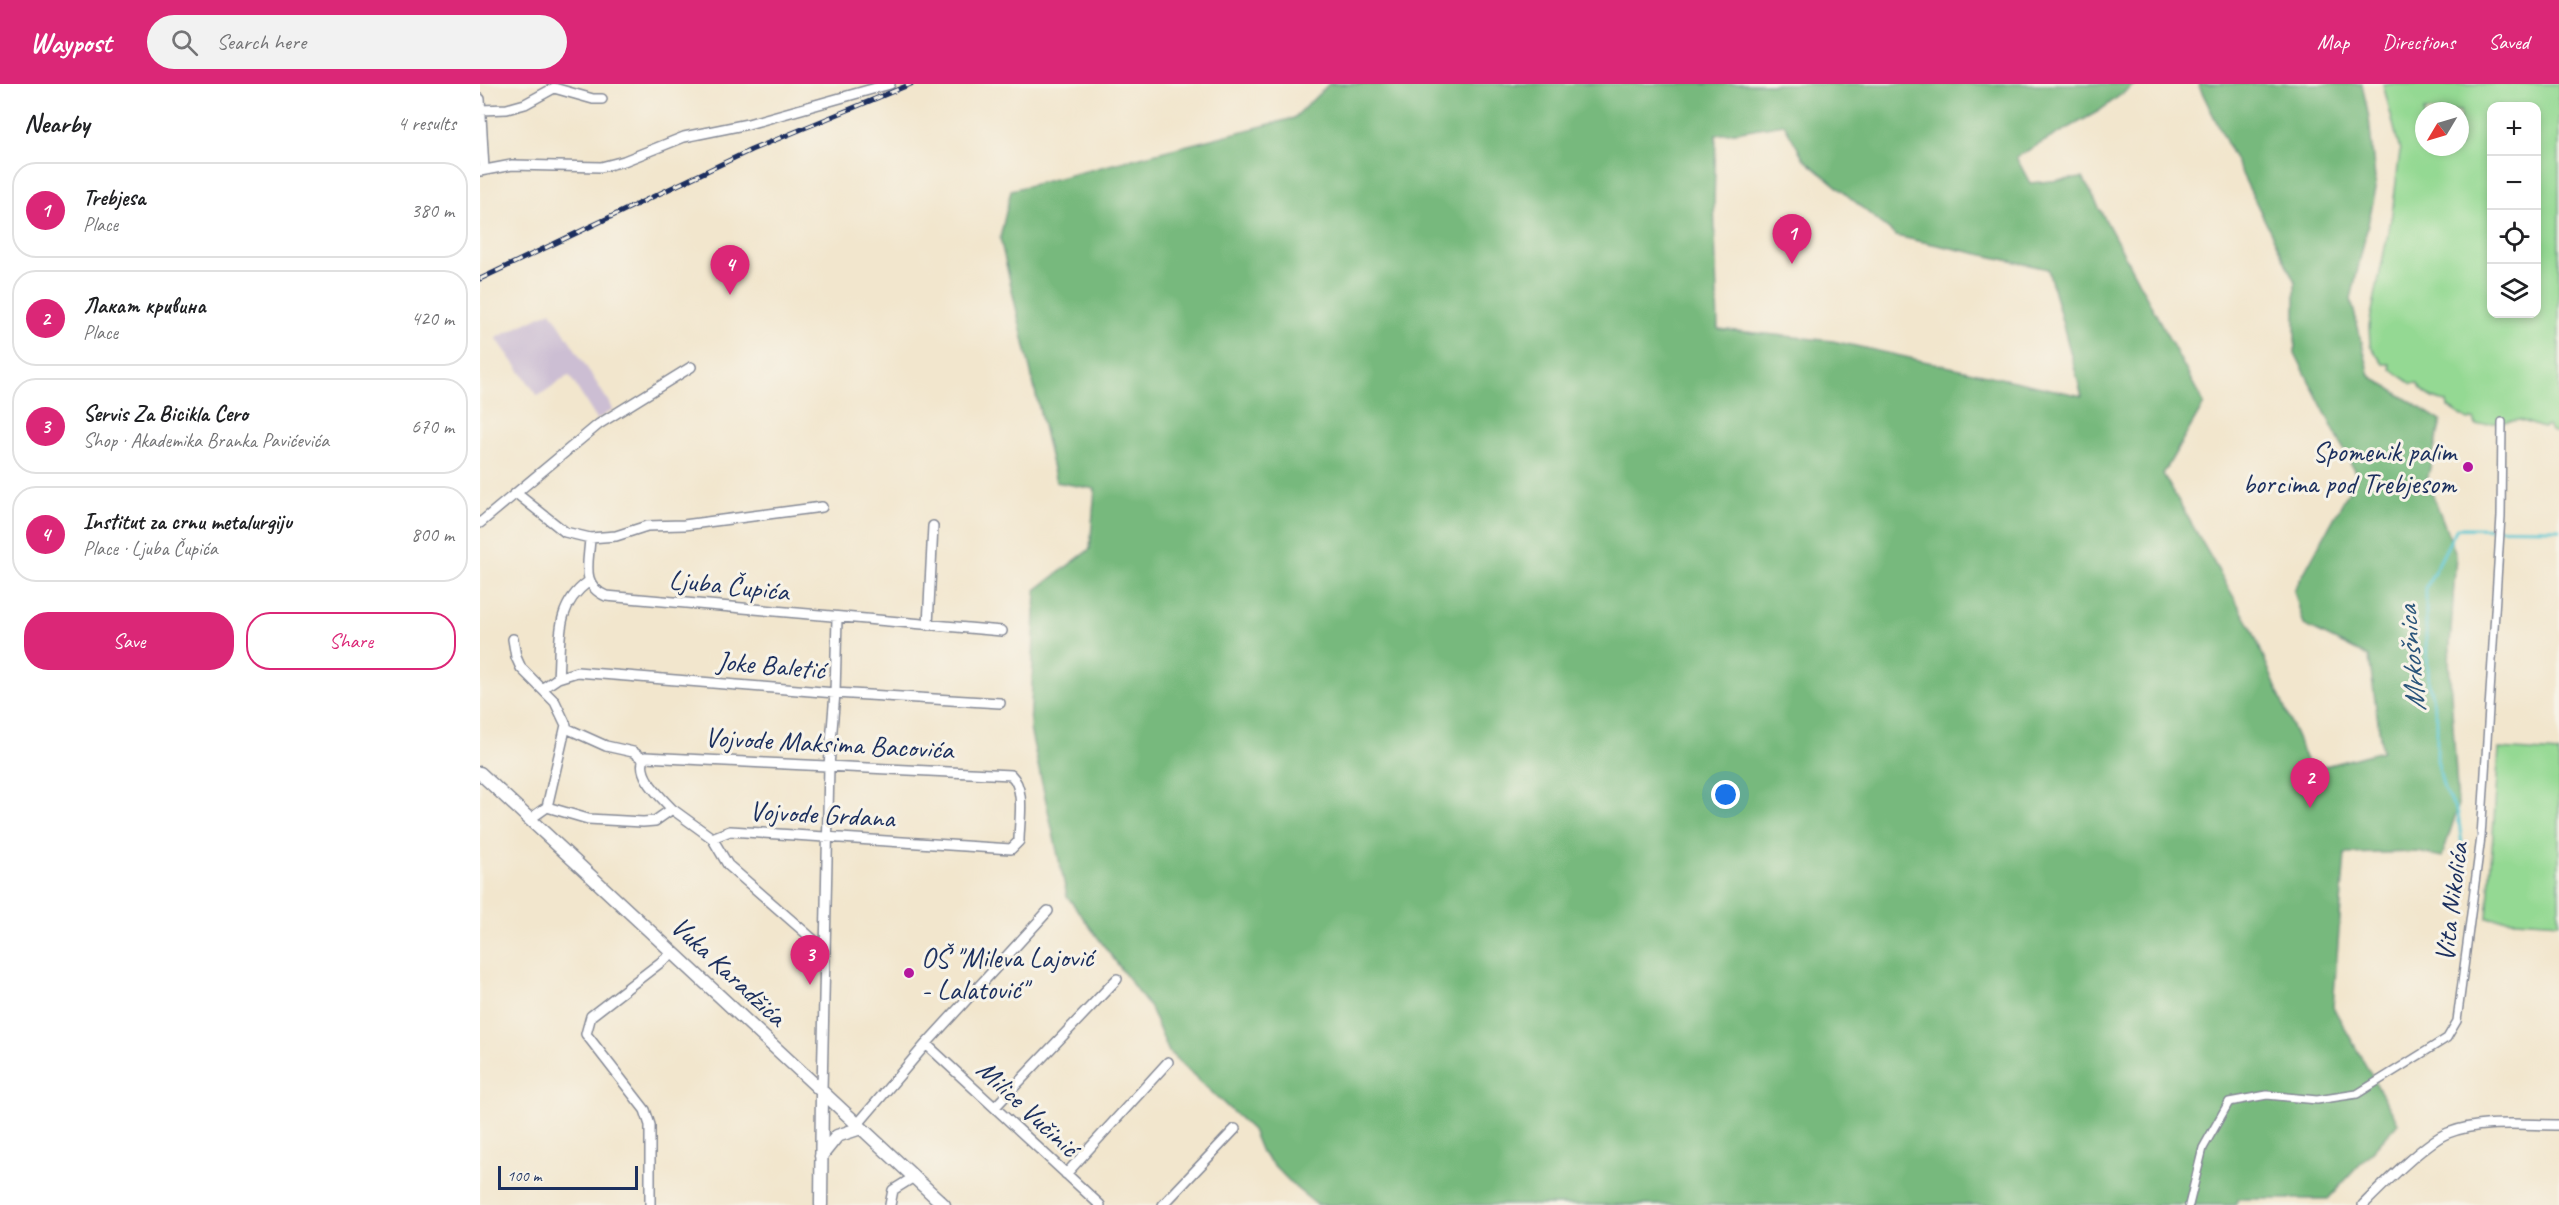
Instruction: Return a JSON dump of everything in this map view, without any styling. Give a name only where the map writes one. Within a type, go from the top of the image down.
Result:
[{"type":"street","points":[[480,99],[482,170],[512,165],[601,167],[624,161],[684,137],[748,124],[870,86],[890,84]]},
{"type":"street","points":[[481,110],[507,109],[525,104],[554,88],[592,99],[602,99]]},
{"type":"street","points":[[480,523],[599,424],[691,367]]},
{"type":"street","name":"Vita Nikolića","points":[[2189,1205],[2203,1148],[2229,1101],[2267,1095],[2317,1100],[2357,1094],[2447,1038],[2457,1021],[2480,843],[2501,516],[2502,422]]},
{"type":"street","points":[[516,494],[565,532],[590,538],[616,536],[646,526],[684,525],[822,507]]},
{"type":"street","points":[[928,625],[933,526]]},
{"type":"street","points":[[558,678],[563,611],[574,592],[588,582],[590,538]]},
{"type":"street","name":"Ljuba Čupića","points":[[588,582],[592,588],[606,596],[1002,631]]},
{"type":"street","points":[[821,1205],[827,835],[837,618]]},
{"type":"street","points":[[513,639],[516,657],[521,668],[555,702],[566,728],[547,807],[530,819]]},
{"type":"street","name":"Joke Baletić","points":[[543,688],[558,678],[577,672],[835,693],[1000,703]]},
{"type":"street","name":"Vojvode Maksima Bacovića","points":[[566,728],[606,746],[633,752],[644,758],[1011,775]]},
{"type":"street","name":"Vojvode Grdana","points":[[644,758],[643,769],[648,780],[672,809],[712,838],[730,831],[827,835],[1011,849],[1019,841],[1018,781],[1011,775]]},
{"type":"street","name":"Vuka Karadžića","points":[[480,773],[944,1205]]},
{"type":"street","points":[[547,807],[588,819],[643,822],[655,821],[672,809]]},
{"type":"street","points":[[712,838],[728,865],[825,949]]},
{"type":"street","points":[[821,1156],[837,1136],[859,1126],[926,1044],[1048,911]]},
{"type":"street","points":[[650,1205],[650,1125],[645,1110],[586,1034],[591,1016],[674,952]]},
{"type":"street","points":[[994,1107],[1117,979]]},
{"type":"street","name":"Milice Vučinić","points":[[926,1044],[1100,1205]]},
{"type":"street","points":[[1066,1174],[1168,1062]]},
{"type":"street","points":[[2363,1205],[2402,1168],[2447,1134],[2485,1126],[2559,1125]]},
{"type":"street","points":[[1163,1205],[1235,1129]]},
{"type":"street","points":[[890,1205],[893,1190],[914,1177]]},
{"type":"shaded area","points":[[551,311],[613,409],[597,420],[569,375],[538,396],[496,338]]},
{"type":"green space","points":[[1329,84],[2135,84],[2099,111],[2016,157],[2030,183],[2083,178],[2204,404],[2163,474],[2252,629],[2310,770],[2382,751],[2369,657],[2304,625],[2294,591],[2357,476],[2295,353],[2295,282],[2198,84],[2362,84],[2369,118],[2376,189],[2351,299],[2370,376],[2441,421],[2427,480],[2456,554],[2449,661],[2458,807],[2442,857],[2418,852],[2345,854],[2333,1007],[2398,1123],[2328,1199],[2238,1199],[2235,1205],[1317,1205],[1296,1188],[1261,1152],[1252,1130],[1169,1052],[1150,1008],[1067,896],[1030,729],[1036,590],[1090,549],[1095,489],[1056,482],[1000,238],[1011,190],[1294,118]],"holes":[[[1784,124],[1804,159],[1896,236],[2048,269],[2082,396],[1833,341],[1718,329],[1714,202],[1716,135]]]},
{"type":"green space","points":[[2383,84],[2559,84],[2559,434],[2551,432],[2548,426],[2543,428],[2520,420],[2476,425],[2474,419],[2468,420],[2448,407],[2447,402],[2430,396],[2417,383],[2412,384],[2391,369],[2390,364],[2383,364],[2370,345],[2369,326],[2392,214],[2400,151]]},
{"type":"green space","points":[[2499,749],[2559,753],[2559,923],[2487,918]]},
{"type":"waterway","name":"Mrkošnica","points":[[2456,854],[2462,845],[2458,813],[2444,790],[2437,760],[2437,718],[2429,684],[2426,642],[2426,588],[2457,528],[2559,529]]},
{"type":"railway","points":[[480,279],[751,150],[911,84]]},
{"type":"place","name":"Trebjesa","points":[[1792,264]]},
{"type":"place","name":"Institut za crnu metalurgiju","points":[[730,295]]},
{"type":"place","name":"Spomenik palim borcima pod Trebjesom","points":[[2468,467]]},
{"type":"place","name":"Лакат кривина","points":[[2310,808]]},
{"type":"place","name":"OŠ \"Mileva Lajović - Lalatović\"","points":[[909,973]]},
{"type":"place","name":"Servis Za Bicikla Cero","points":[[810,985]]}]
